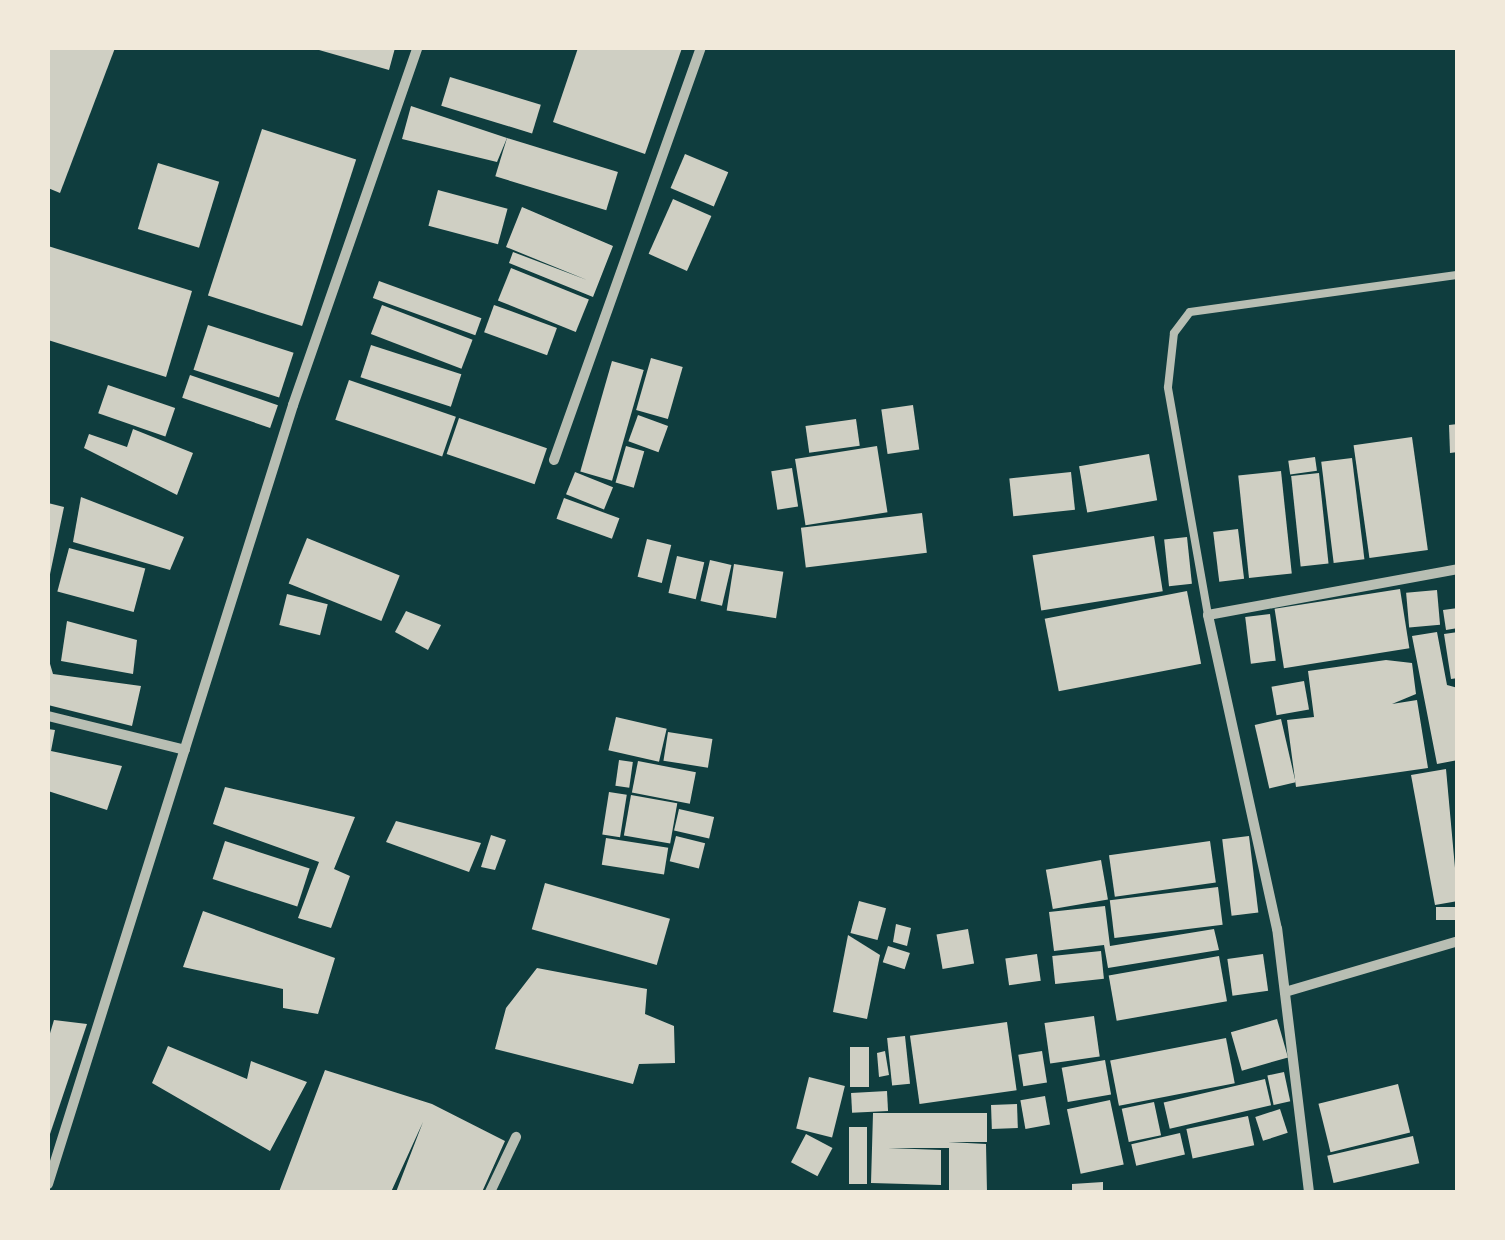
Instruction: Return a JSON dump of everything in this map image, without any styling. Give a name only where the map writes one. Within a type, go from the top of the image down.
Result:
[{"type":"street","points":[[48,1184],[184,750],[417,48]]},
{"type":"street","points":[[554,460],[701,48]]},
{"type":"street","points":[[1309,1192],[1285,992],[1208,614],[1458,569]]},
{"type":"street","points":[[48,716],[184,750]]},
{"type":"street","points":[[1285,992],[1458,941]]},
{"type":"street","points":[[490,1192],[516,1138]]},
{"type":"lane","points":[[1208,614],[1168,386],[1174,333],[1190,312],[1458,275]]},
{"type":"building","points":[[48,48],[115,48],[60,193],[48,188]]},
{"type":"building","points":[[312,48],[395,48],[389,70]]},
{"type":"building","points":[[578,48],[682,48],[645,154],[553,122]]},
{"type":"building","points":[[450,77],[541,105],[532,133],[441,106]]},
{"type":"building","points":[[411,106],[507,138],[497,162],[402,139]]},
{"type":"building","points":[[262,129],[356,160],[302,326],[208,295]]},
{"type":"building","points":[[507,138],[618,172],[606,210],[495,176]]},
{"type":"building","points":[[685,154],[728,172],[714,206],[671,188]]},
{"type":"building","points":[[158,163],[219,182],[199,248],[138,229]]},
{"type":"building","points":[[438,190],[508,209],[498,244],[428,226]]},
{"type":"building","points":[[673,199],[711,216],[687,271],[649,254]]},
{"type":"building","points":[[522,207],[613,246],[593,297],[509,263],[513,252],[587,280],[506,247]]},
{"type":"building","points":[[48,246],[192,291],[166,377],[48,340]]},
{"type":"building","points":[[511,268],[589,299],[576,332],[498,300]]},
{"type":"building","points":[[379,281],[481,318],[475,335],[373,298]]},
{"type":"building","points":[[382,305],[473,340],[461,369],[371,334]]},
{"type":"building","points":[[494,305],[557,328],[547,355],[484,332]]},
{"type":"building","points":[[208,325],[294,353],[279,398],[193,370]]},
{"type":"building","points":[[371,345],[461,374],[451,407],[360,377]]},
{"type":"building","points":[[651,358],[683,367],[668,419],[636,410]]},
{"type":"building","points":[[612,361],[644,370],[612,481],[580,472]]},
{"type":"building","points":[[190,375],[278,405],[270,428],[182,398]]},
{"type":"building","points":[[349,380],[456,417],[442,457],[335,420]]},
{"type":"building","points":[[108,385],[175,408],[165,436],[98,413]]},
{"type":"building","points":[[913,405],[919,450],[888,454],[881,409]]},
{"type":"building","points":[[638,415],[668,426],[658,452],[628,441]]},
{"type":"building","points":[[459,418],[547,448],[535,484],[447,454]]},
{"type":"building","points":[[856,419],[860,446],[809,453],[805,426]]},
{"type":"building","points":[[1458,424],[1458,452],[1450,453],[1449,425]]},
{"type":"building","points":[[133,429],[193,453],[177,495],[84,448],[89,434],[127,447]]},
{"type":"building","points":[[1412,437],[1428,550],[1369,558],[1354,445]]},
{"type":"building","points":[[626,446],[644,451],[634,488],[616,483]]},
{"type":"building","points":[[877,446],[887,512],[806,525],[795,459]]},
{"type":"building","points":[[1149,454],[1157,500],[1087,513],[1079,466]]},
{"type":"building","points":[[1315,457],[1317,471],[1290,475],[1288,461]]},
{"type":"building","points":[[1352,458],[1364,559],[1334,563],[1321,462]]},
{"type":"building","points":[[792,468],[798,507],[777,510],[771,471]]},
{"type":"building","points":[[1281,471],[1292,573],[1249,578],[1238,475]]},
{"type":"building","points":[[575,472],[613,487],[604,510],[566,494]]},
{"type":"building","points":[[1071,472],[1075,510],[1013,516],[1009,478]]},
{"type":"building","points":[[1319,473],[1329,564],[1301,566],[1291,476]]},
{"type":"building","points":[[81,497],[184,537],[170,570],[73,542]]},
{"type":"building","points":[[564,498],[619,518],[612,539],[556,519]]},
{"type":"building","points":[[48,503],[64,507],[49,579],[48,579]]},
{"type":"building","points":[[922,513],[927,553],[806,568],[801,528]]},
{"type":"building","points":[[1238,529],[1244,579],[1219,582],[1213,532]]},
{"type":"building","points":[[1154,536],[1163,591],[1041,611],[1033,555]]},
{"type":"building","points":[[1187,537],[1192,584],[1169,586],[1164,539]]},
{"type":"building","points":[[307,538],[400,575],[381,621],[289,583]]},
{"type":"building","points":[[647,539],[671,545],[662,583],[638,577]]},
{"type":"building","points":[[69,548],[145,568],[134,612],[57,591]]},
{"type":"building","points":[[677,556],[704,562],[696,599],[668,593]]},
{"type":"building","points":[[710,560],[731,565],[722,606],[701,601]]},
{"type":"building","points":[[734,564],[783,572],[776,618],[727,610]]},
{"type":"building","points":[[1400,589],[1409,648],[1284,668],[1275,609]]},
{"type":"building","points":[[1437,590],[1440,625],[1409,628],[1406,593]]},
{"type":"building","points":[[1187,591],[1201,664],[1059,691],[1045,619]]},
{"type":"building","points":[[287,594],[328,604],[320,635],[279,625]]},
{"type":"building","points":[[1458,608],[1458,628],[1446,630],[1443,610]]},
{"type":"building","points":[[406,611],[441,625],[428,650],[395,632]]},
{"type":"building","points":[[1270,614],[1276,661],[1251,664],[1245,617]]},
{"type":"building","points":[[67,621],[137,640],[133,674],[61,661]]},
{"type":"building","points":[[1437,632],[1447,685],[1458,688],[1458,760],[1437,764],[1412,636]]},
{"type":"building","points":[[1458,632],[1458,678],[1451,679],[1444,634]]},
{"type":"building","points":[[48,657],[53,674],[141,686],[132,726],[48,705]]},
{"type":"building","points":[[1386,660],[1412,663],[1416,694],[1392,704],[1417,700],[1428,768],[1296,787],[1287,720],[1314,717],[1308,671]]},
{"type":"building","points":[[1304,681],[1309,710],[1277,715],[1272,687]]},
{"type":"building","points":[[616,717],[667,729],[659,762],[608,750]]},
{"type":"building","points":[[1281,719],[1296,782],[1269,788],[1255,725]]},
{"type":"building","points":[[48,729],[55,730],[51,751],[122,766],[107,810],[48,791]]},
{"type":"building","points":[[668,732],[712,739],[708,768],[663,761]]},
{"type":"building","points":[[619,760],[633,762],[629,788],[615,786]]},
{"type":"building","points":[[638,761],[696,772],[690,804],[632,792]]},
{"type":"building","points":[[1446,769],[1458,901],[1435,905],[1411,775]]},
{"type":"building","points":[[225,787],[355,817],[334,869],[350,876],[331,928],[298,918],[319,862],[213,824]]},
{"type":"building","points":[[609,792],[627,795],[620,837],[602,834]]},
{"type":"building","points":[[631,795],[677,803],[670,844],[624,835]]},
{"type":"building","points":[[679,809],[714,817],[709,839],[674,830]]},
{"type":"building","points":[[396,821],[481,843],[469,872],[386,842]]},
{"type":"building","points":[[491,835],[506,840],[495,870],[481,867]]},
{"type":"building","points":[[676,836],[705,843],[699,868],[670,861]]},
{"type":"building","points":[[1249,836],[1258,912],[1232,916],[1222,839]]},
{"type":"building","points":[[606,838],[668,848],[664,875],[602,865]]},
{"type":"building","points":[[225,841],[310,869],[297,907],[213,879]]},
{"type":"building","points":[[1210,841],[1216,883],[1115,897],[1109,855]]},
{"type":"building","points":[[1101,860],[1108,899],[1053,909],[1046,870]]},
{"type":"building","points":[[545,883],[670,919],[657,965],[532,929]]},
{"type":"building","points":[[1218,887],[1223,925],[1114,938],[1110,900]]},
{"type":"building","points":[[859,901],[886,908],[878,940],[850,933]]},
{"type":"building","points":[[1105,906],[1110,946],[1214,929],[1219,950],[1108,968],[1104,945],[1054,951],[1049,912]]},
{"type":"building","points":[[1436,907],[1458,907],[1458,920],[1436,920]]},
{"type":"building","points":[[203,911],[335,958],[318,1014],[283,1008],[283,989],[183,967]]},
{"type":"building","points":[[896,924],[911,928],[907,946],[893,942]]},
{"type":"building","points":[[968,929],[974,963],[943,969],[936,935]]},
{"type":"building","points":[[848,935],[880,955],[867,1019],[833,1012]]},
{"type":"building","points":[[888,946],[910,953],[905,969],[883,962]]},
{"type":"building","points":[[1101,951],[1104,979],[1055,984],[1052,956]]},
{"type":"building","points":[[1037,954],[1041,981],[1009,985],[1005,958]]},
{"type":"building","points":[[1263,954],[1268,991],[1232,996],[1227,959]]},
{"type":"building","points":[[1219,956],[1227,1001],[1117,1021],[1109,975]]},
{"type":"building","points":[[537,968],[647,989],[645,1014],[674,1026],[675,1063],[639,1064],[633,1084],[495,1049],[506,1008]]},
{"type":"building","points":[[1094,1016],[1100,1057],[1050,1064],[1044,1023]]},
{"type":"building","points":[[1277,1019],[1288,1057],[1242,1071],[1231,1032]]},
{"type":"building","points":[[54,1020],[87,1024],[48,1140],[48,1040]]},
{"type":"building","points":[[1007,1022],[1017,1090],[920,1104],[910,1036]]},
{"type":"building","points":[[905,1036],[910,1084],[892,1086],[887,1038]]},
{"type":"building","points":[[1226,1038],[1235,1083],[1119,1106],[1110,1061]]},
{"type":"building","points":[[168,1046],[247,1079],[251,1061],[307,1082],[270,1151],[152,1083]]},
{"type":"building","points":[[850,1047],[869,1047],[869,1087],[850,1087]]},
{"type":"building","points":[[885,1051],[889,1075],[879,1077],[877,1053]]},
{"type":"building","points":[[1042,1051],[1047,1083],[1023,1086],[1018,1055]]},
{"type":"building","points":[[1105,1060],[1111,1094],[1068,1102],[1062,1068]]},
{"type":"building","points":[[325,1070],[432,1104],[505,1141],[482,1192],[396,1192],[423,1122],[391,1192],[279,1192]]},
{"type":"building","points":[[1284,1072],[1290,1101],[1274,1105],[1267,1076]]},
{"type":"building","points":[[809,1077],[845,1086],[832,1137],[796,1128]]},
{"type":"building","points":[[1265,1079],[1271,1105],[1170,1129],[1164,1102]]},
{"type":"building","points":[[1398,1084],[1410,1133],[1331,1152],[1318,1104]]},
{"type":"building","points":[[887,1091],[888,1111],[852,1113],[851,1093]]},
{"type":"building","points":[[1045,1096],[1050,1125],[1025,1129],[1020,1100]]},
{"type":"building","points":[[1110,1100],[1124,1165],[1081,1174],[1067,1109]]},
{"type":"building","points":[[1154,1102],[1161,1135],[1129,1142],[1122,1109]]},
{"type":"building","points":[[1017,1104],[1018,1128],[992,1129],[991,1105]]},
{"type":"building","points":[[1280,1109],[1288,1133],[1263,1141],[1255,1117]]},
{"type":"building","points":[[873,1113],[987,1113],[987,1142],[948,1142],[986,1144],[987,1192],[949,1192],[949,1148],[888,1148],[941,1150],[941,1185],[871,1183]]},
{"type":"building","points":[[1248,1116],[1254,1145],[1193,1158],[1186,1129]]},
{"type":"building","points":[[849,1127],[867,1127],[867,1184],[849,1184]]},
{"type":"building","points":[[1180,1133],[1185,1154],[1136,1166],[1131,1144]]},
{"type":"building","points":[[806,1134],[832,1148],[817,1176],[791,1162]]},
{"type":"building","points":[[1413,1136],[1419,1163],[1334,1183],[1327,1156]]},
{"type":"building","points":[[1103,1182],[1103,1192],[1072,1192],[1072,1184]]}]
